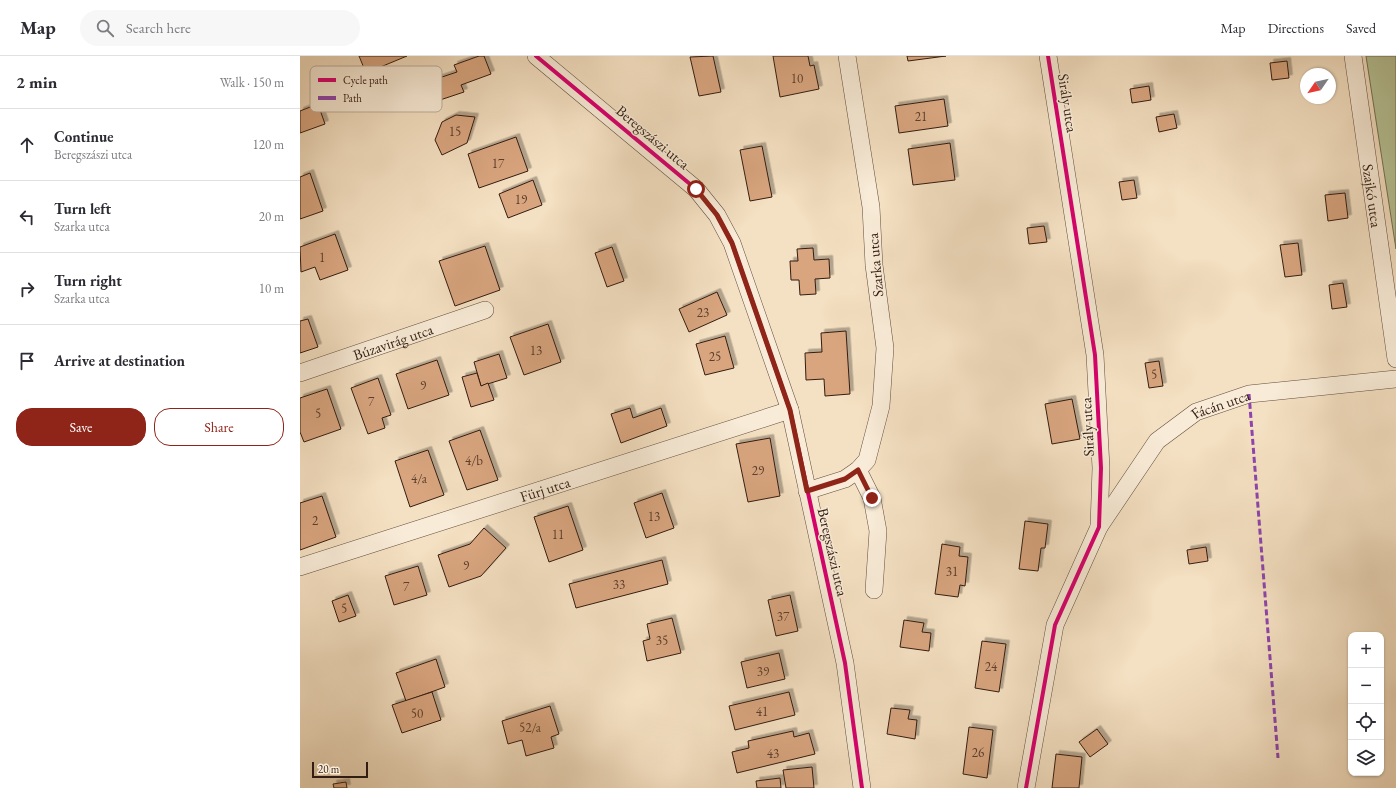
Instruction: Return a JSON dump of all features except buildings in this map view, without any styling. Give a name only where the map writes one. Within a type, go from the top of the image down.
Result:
[{"type":"street","name":"Beregszászi utca","points":[[536,56],[696,189],[717,215],[732,243],[790,410],[845,663],[862,788]]},
{"type":"street","name":"Szarka utca","points":[[807,491],[845,479],[858,470],[867,460],[881,406],[884,348],[874,265],[871,207],[847,56]]},
{"type":"street","name":"Sirály utca","points":[[1026,788],[1055,625],[1099,527],[1101,468],[1095,355],[1048,56]]},
{"type":"street","name":"Szajkó utca","points":[[1353,56],[1396,359]]},
{"type":"street","name":"Búzavirág utca","points":[[300,373],[486,310]]},
{"type":"street","name":"Fácán utca","points":[[1099,527],[1157,441],[1196,412],[1249,394],[1396,378]]},
{"type":"street","name":"Fürj utca","points":[[300,567],[790,410]]},
{"type":"street","points":[[858,470],[872,498],[878,531],[874,590]]},
{"type":"green space","points":[[1366,56],[1396,56],[1396,249]]},
{"type":"marked path","points":[[1249,394],[1278,758]]},
{"type":"cycle path","points":[[536,56],[696,189],[717,215],[732,243],[790,410],[845,663],[862,788]]},
{"type":"cycle path","points":[[1026,788],[1055,625],[1099,527],[1101,468],[1095,355],[1048,56]]},
{"type":"route","points":[[696,189],[717,215],[732,243],[790,410],[807,491],[845,479],[858,470],[872,498]]}]
